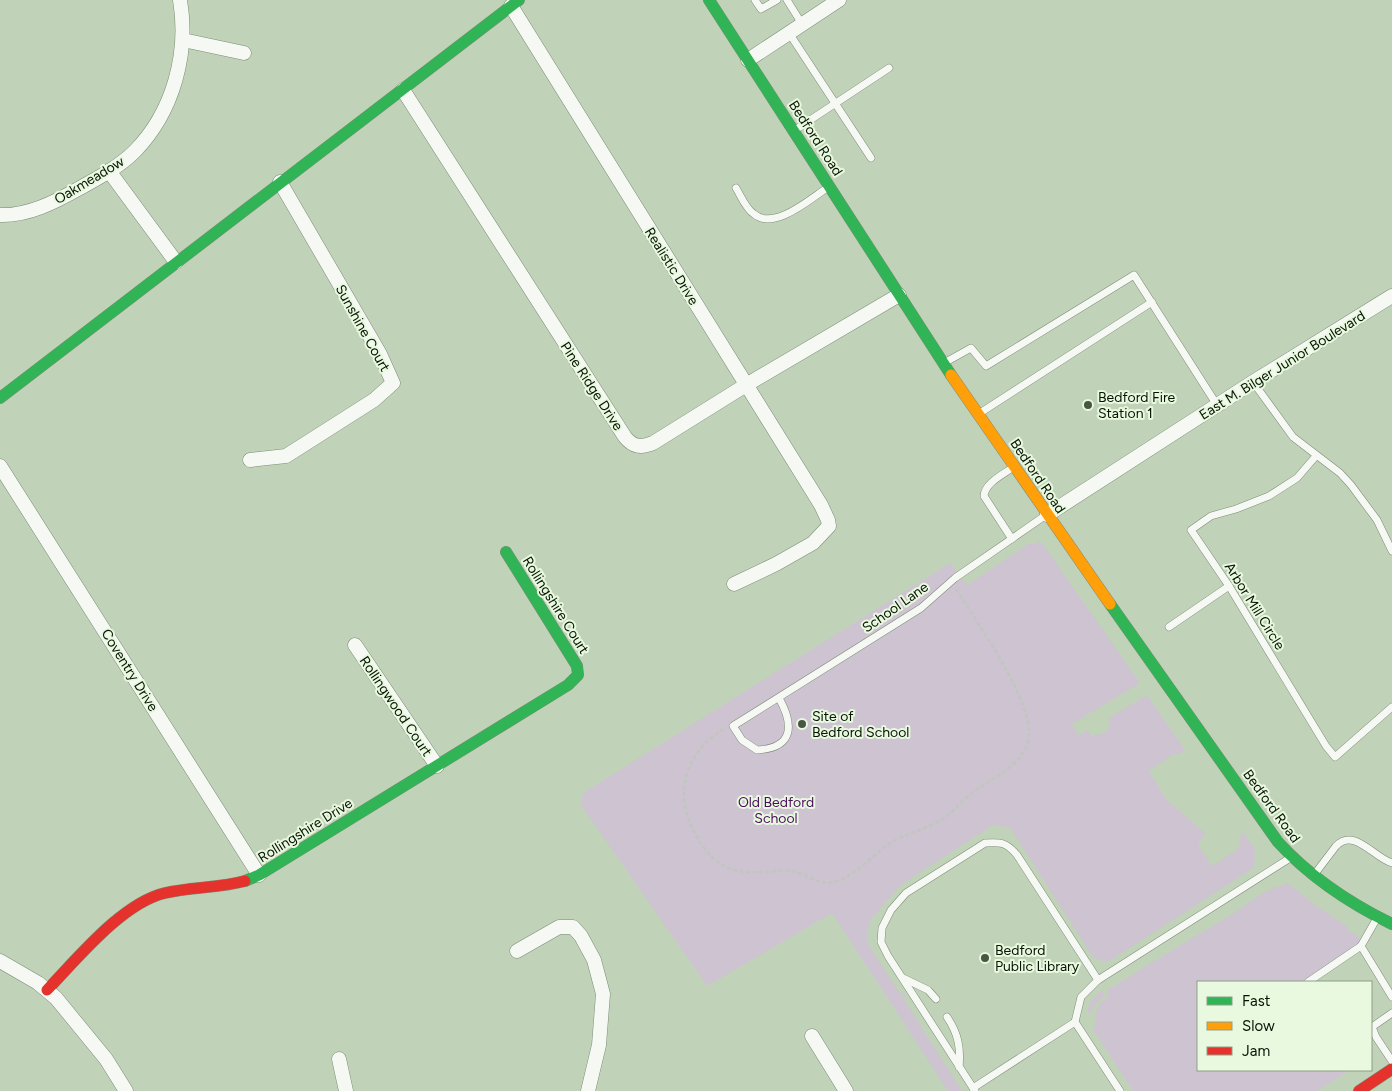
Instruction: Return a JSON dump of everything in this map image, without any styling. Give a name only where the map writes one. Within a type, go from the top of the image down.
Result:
[{"type":"street","name":"Oakmeadow","points":[[0,215],[34,210],[58,201],[109,171],[134,152],[154,128],[172,92],[178,73],[183,40],[180,0]]},
{"type":"street","name":"Bedford Road","points":[[709,0],[943,363],[1047,515],[1267,826],[1291,857],[1313,877],[1358,907],[1392,924]]},
{"type":"street","points":[[748,60],[839,0]]},
{"type":"street","points":[[0,398],[515,3]]},
{"type":"street","name":"Realistic Drive","points":[[515,3],[746,385],[821,505],[828,520],[830,526],[814,542],[734,584]]},
{"type":"street","points":[[183,40],[244,53]]},
{"type":"street","name":"Pine Ridge Drive","points":[[403,90],[630,442],[639,447],[653,444],[746,385],[899,295]]},
{"type":"street","points":[[109,171],[176,262]]},
{"type":"street","name":"Sunshine Court","points":[[250,460],[286,456],[374,400],[393,383],[380,354],[280,182]]},
{"type":"street","name":"East M. Bilger Junior Boulevard","points":[[1047,515],[1253,382],[1390,302]]},
{"type":"street","name":"Coventry Drive","points":[[0,466],[259,875]]},
{"type":"street","name":"Rollingshire Court","points":[[506,552],[577,666],[578,675]]},
{"type":"street","name":"Rollingwood Court","points":[[355,646],[437,766]]},
{"type":"street","name":"Rollingshire Drive","points":[[47,990],[116,920],[134,906],[150,897],[163,893],[247,882],[437,766],[568,684],[578,675]]},
{"type":"street","points":[[517,951],[559,927],[573,927],[582,936],[594,960],[603,994],[599,1045],[588,1091]]},
{"type":"street","points":[[0,961],[38,983],[56,998],[106,1059],[126,1091]]},
{"type":"street","points":[[812,1036],[846,1091]]},
{"type":"street","points":[[339,1060],[346,1091]]},
{"type":"street","points":[[1358,1091],[1392,1069]]},
{"type":"lane","points":[[755,0],[761,9],[777,0]]},
{"type":"lane","points":[[787,0],[802,24]]},
{"type":"lane","points":[[789,33],[871,158]]},
{"type":"lane","points":[[794,130],[889,68]]},
{"type":"lane","points":[[736,188],[752,214],[762,219],[784,216],[830,186]]},
{"type":"lane","points":[[943,363],[971,348],[986,366],[1134,275],[1217,405]]},
{"type":"lane","points":[[978,414],[1152,302]]},
{"type":"lane","points":[[1253,382],[1293,438],[1340,473],[1352,485],[1377,520],[1392,552]]},
{"type":"lane","name":"Arbor Mill Circle","points":[[1316,456],[1296,478],[1269,496],[1236,510],[1211,516],[1192,530],[1229,586],[1326,746],[1335,757],[1392,707]]},
{"type":"lane","points":[[1012,538],[984,496],[984,491],[987,486],[1014,467]]},
{"type":"lane","name":"School Lane","points":[[780,698],[789,723],[789,731],[786,738],[770,748],[757,750],[742,740],[733,726],[920,608],[955,578],[1047,515]]},
{"type":"lane","points":[[1169,627],[1229,586]]},
{"type":"lane","points":[[1313,877],[1336,846],[1347,839],[1355,840],[1376,855],[1392,863]]},
{"type":"lane","points":[[1098,980],[1017,854],[1010,846],[999,842],[985,843],[906,893],[891,910],[882,928],[881,942],[974,1090],[1075,1022],[1081,997],[1098,980],[1291,857]]},
{"type":"lane","points":[[1309,981],[1361,946],[1378,917]]},
{"type":"lane","points":[[1361,946],[1392,997]]},
{"type":"lane","points":[[902,978],[928,990],[936,999]]},
{"type":"lane","points":[[1392,1013],[1372,1028],[1392,1061]]},
{"type":"lane","points":[[947,1017],[959,1040],[959,1067]]},
{"type":"lane","points":[[1075,1022],[1120,1091]]},
{"type":"path","points":[[720,731],[698,751],[688,770],[684,788],[687,817],[706,851],[724,866],[747,873],[790,871],[797,872],[816,881],[829,882],[834,882],[852,873],[890,843],[946,817],[970,794],[1014,763],[1028,744],[1028,724],[1022,703],[1006,672],[959,595]]},
{"type":"green space","name":"Old Bedford School","points":[[1038,541],[1042,543],[1140,683],[1072,724],[1078,735],[1087,730],[1092,737],[1107,732],[1109,718],[1147,695],[1185,750],[1178,755],[1175,753],[1149,771],[1166,799],[1205,833],[1198,845],[1212,866],[1238,849],[1242,831],[1257,852],[1254,853],[1253,865],[1255,867],[1111,960],[1106,961],[1093,957],[1010,828],[993,825],[902,884],[871,919],[867,935],[868,944],[900,994],[904,993],[903,998],[962,1091],[948,1091],[832,913],[707,986],[581,805],[583,793],[950,563],[967,585],[1030,543],[1036,544]]},
{"type":"green space","points":[[1285,883],[1290,885],[1315,905],[1348,927],[1347,930],[1356,935],[1361,941],[1355,949],[1306,981],[1197,981],[1197,1071],[1348,1071],[1317,1091],[1133,1091],[1092,1028],[1096,1026],[1095,1017],[1097,1009],[1109,996],[1106,991],[1264,893],[1284,886]]},
{"type":"green space","points":[[1102,990],[1105,995],[1090,1013],[1087,1013],[1091,1001]]},
{"type":"traffic: fast","points":[[0,398],[519,0]]},
{"type":"traffic: fast","points":[[709,0],[951,375]]},
{"type":"traffic: fast","points":[[245,881],[259,875],[568,685],[578,675],[577,666],[506,552]]},
{"type":"traffic: fast","points":[[1110,604],[1278,842],[1331,889],[1392,924]]},
{"type":"traffic: slow","points":[[951,375],[1110,604]]},
{"type":"traffic: jam","points":[[47,990],[101,934],[133,908],[149,899],[175,891],[245,881]]},
{"type":"traffic: jam","points":[[1359,1091],[1392,1069]]},
{"type":"place","name":"Bedford Fire Station 1","points":[[1088,405]]},
{"type":"place","name":"Site of Bedford School","points":[[802,724]]},
{"type":"place","name":"Bedford Public Library","points":[[985,958]]}]
